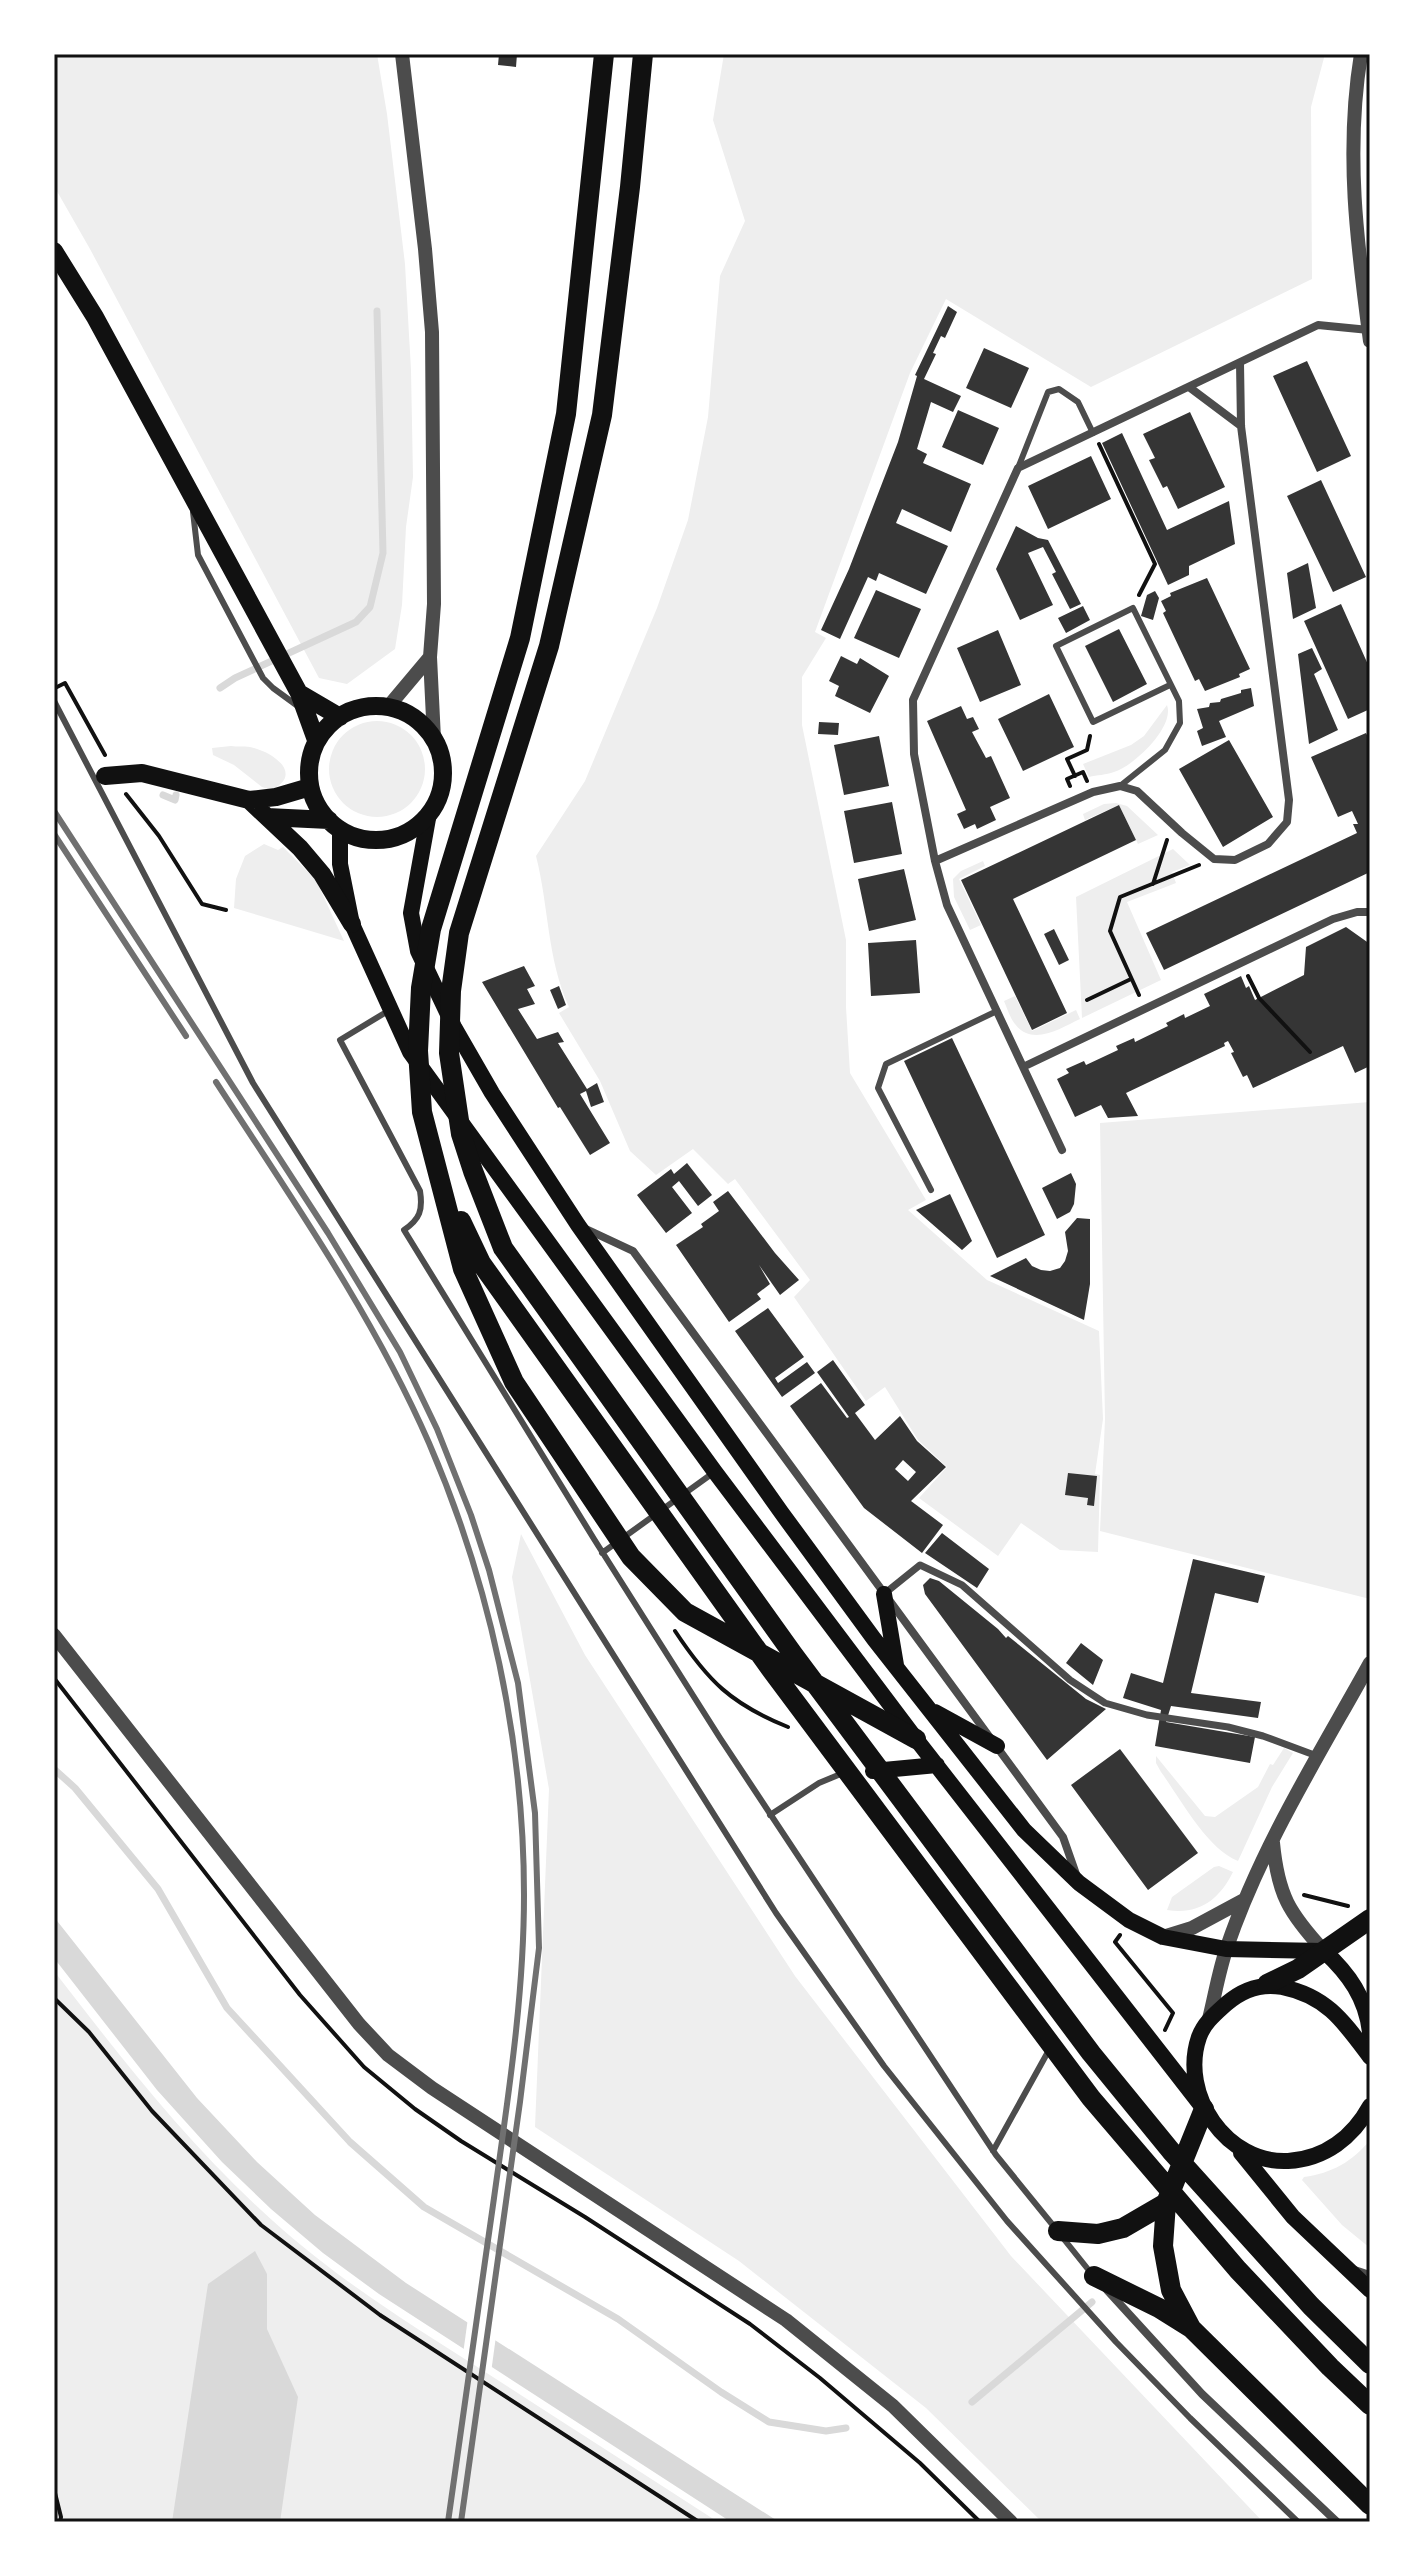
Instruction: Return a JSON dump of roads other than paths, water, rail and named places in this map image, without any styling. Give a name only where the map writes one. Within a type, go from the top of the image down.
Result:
[{"type":"highway","points":[[604,54],[566,414],[520,638],[431,929],[421,988],[418,1051],[422,1112],[463,1269],[514,1382],[631,1557],[685,1612],[916,1739]]},
{"type":"highway","points":[[643,54],[602,415],[549,646],[459,933],[451,991],[449,1053],[461,1134],[503,1248],[793,1654],[1091,2053],[1171,2151],[1311,2306],[1370,2364]]},
{"type":"highway","points":[[442,1181],[481,1263],[770,1668],[1091,2098],[1238,2270],[1370,2405]]},
{"type":"highway","points":[[1267,1984],[1298,1969],[1370,1919]]},
{"type":"highway","points":[[1191,2328],[1171,2290],[1163,2246],[1166,2203],[1204,2109]]},
{"type":"highway","points":[[1058,2231],[1098,2234],[1123,2228],[1166,2203]]},
{"type":"highway","points":[[1094,2276],[1159,2308],[1191,2328],[1370,2505]]},
{"type":"highway","points":[[1311,2306],[1370,2348]]},
{"type":"main road","points":[[54,251],[95,317],[295,686],[316,740]]},
{"type":"main road","points":[[295,686],[340,717]]},
{"type":"main road","points":[[369,706],[388,707],[406,713],[422,724],[434,739],[441,757],[443,777],[439,796],[429,813],[415,827],[397,836],[377,839],[357,837],[334,824],[317,804],[310,787],[308,769],[316,740],[340,717],[369,706]]},
{"type":"main road","points":[[105,776],[142,773],[249,800],[276,797],[310,787]]},
{"type":"main road","points":[[249,800],[300,848],[322,874],[352,924],[410,1052],[715,1472],[916,1739],[1218,2130],[1238,2148],[1293,2217],[1370,2290]]},
{"type":"main road","points":[[429,813],[411,913],[418,951],[454,1027],[484,1080],[578,1225],[781,1512],[896,1667],[1024,1830],[1079,1883],[1129,1920],[1163,1937],[1226,1949],[1324,1951],[1359,1991],[1370,2032]]},
{"type":"main road","points":[[267,817],[334,824]]},
{"type":"main road","points":[[334,824],[352,924]]},
{"type":"main road","points":[[884,1594],[896,1667]]},
{"type":"main road","points":[[928,1708],[997,1746]]},
{"type":"main road","points":[[873,1771],[937,1765]]},
{"type":"main road","points":[[1204,2109],[1196,2077],[1199,2038],[1209,2019],[1247,1990],[1267,1984],[1302,1991],[1324,2003],[1342,2020],[1370,2057]]},
{"type":"main road","points":[[1238,2148],[1266,2161],[1310,2158],[1330,2150],[1347,2138],[1370,2106]]},
{"type":"street","points":[[402,54],[432,332],[434,604],[430,657],[434,739]]},
{"type":"street","points":[[1062,1150],[947,905],[914,754],[913,700],[1018,468],[1318,325],[1370,334],[1352,154],[1354,99],[1361,54]]},
{"type":"street","points":[[935,861],[1093,792],[1120,786],[1137,791],[1214,859],[1235,860],[1268,844],[1287,822],[1289,800],[1241,426],[1240,363]]},
{"type":"street","points":[[1189,387],[1241,426]]},
{"type":"street","points":[[388,707],[430,657]]},
{"type":"street","points":[[1023,1067],[1333,919],[1357,912],[1370,912]]},
{"type":"street","points":[[578,1225],[633,1251],[1063,1837],[1079,1883]]},
{"type":"street","points":[[884,1594],[920,1565],[962,1585],[1070,1680],[1105,1703],[1147,1715],[1228,1727],[1263,1736],[1319,1757]]},
{"type":"street","points":[[54,1635],[321,1976],[388,2055],[432,2088],[786,2320],[893,2406],[1011,2522]]},
{"type":"street","points":[[1209,2019],[1226,1949],[1245,1900],[1273,1840],[1370,1663]]},
{"type":"street","points":[[1273,1840],[1283,1898],[1300,1925],[1324,1951]]},
{"type":"street","points":[[1163,1937],[1192,1928],[1245,1900]]},
{"type":"street","points":[[1094,2276],[1202,2394],[1337,2522]]},
{"type":"lane","points":[[1018,468],[1048,392],[1059,389],[1078,402],[1093,433]]},
{"type":"lane","points":[[191,496],[198,555],[263,678],[305,712]]},
{"type":"lane","points":[[1120,786],[1165,750],[1180,723],[1179,701],[1133,608],[1056,646],[1093,722],[1170,685]]},
{"type":"lane","points":[[54,701],[253,1083],[776,1913],[884,2066],[957,2161],[1057,2279],[1205,2433],[1298,2522]]},
{"type":"lane","points":[[390,1010],[340,1040],[420,1191],[423,1208],[415,1223],[404,1230],[602,1553],[770,1815],[993,2151],[1094,2276]]},
{"type":"lane","points":[[931,1190],[878,1088],[886,1064],[997,1011]]},
{"type":"lane","points":[[602,1553],[715,1472]]},
{"type":"lane","points":[[770,1815],[819,1783],[841,1774],[873,1771],[1056,2018]]},
{"type":"lane","points":[[993,2151],[1058,2030]]},
{"type":"lane","points":[[1343,2266],[1370,2274]]},
{"type":"waterway","points":[[220,688],[235,678],[356,622],[370,607],[383,553],[377,311]]},
{"type":"waterway","points":[[163,795],[175,800],[176,795]]},
{"type":"waterway","points":[[54,1769],[75,1788],[158,1889],[227,2008],[350,2142],[424,2207],[618,2319],[769,2422],[826,2431],[846,2428]]},
{"type":"waterway","points":[[972,2402],[1092,2302]]},
{"type":"railway","points":[[54,811],[328,1233],[400,1352],[437,1429],[471,1515],[489,1570],[518,1683],[535,1813],[539,1948],[461,2522]]},
{"type":"railway","points":[[54,834],[186,1036]]},
{"type":"railway","points":[[216,1082],[357,1303],[429,1443],[470,1551],[486,1607],[510,1721],[522,1837],[524,1895],[521,1971],[510,2085],[448,2522]]}]
